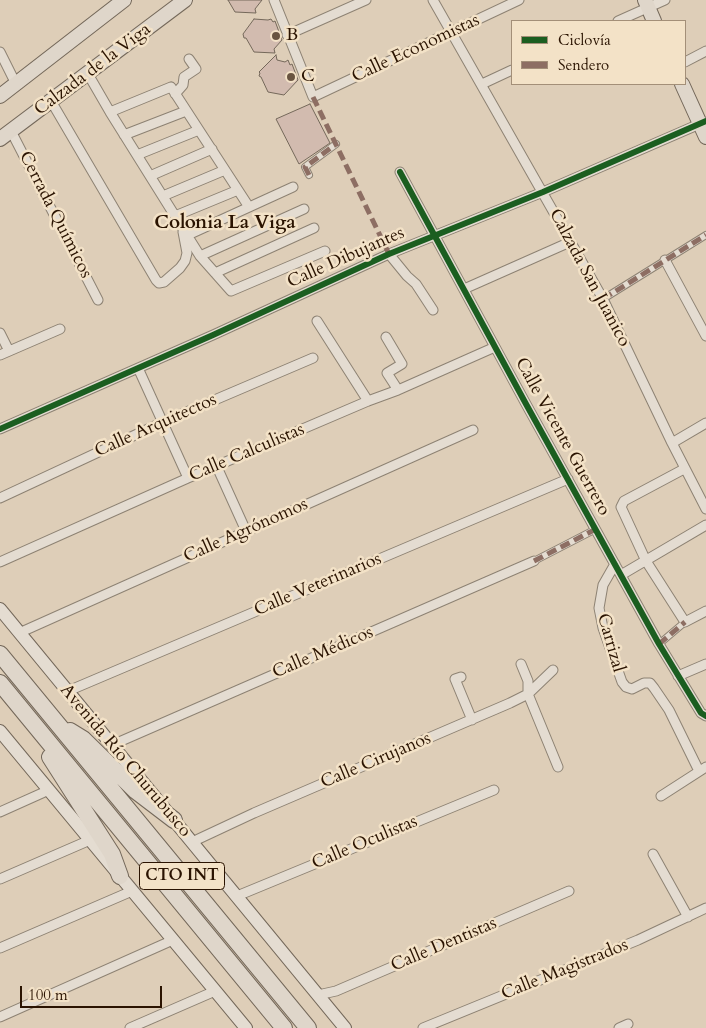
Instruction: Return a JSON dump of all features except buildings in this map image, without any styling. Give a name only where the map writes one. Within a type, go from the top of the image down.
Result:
[{"type":"highway","name":"CTO INT","points":[[0,654],[308,1028]]},
{"type":"highway","name":"CTO INT","points":[[0,683],[284,1028]]},
{"type":"highway","points":[[57,724],[83,739],[136,791],[174,820]]},
{"type":"highway","points":[[41,734],[51,760],[112,854],[120,876]]},
{"type":"main road","name":"Calzada de la Viga","points":[[0,96],[124,0]]},
{"type":"main road","name":"Calzada de la Viga","points":[[6,135],[185,0]]},
{"type":"main road","points":[[646,4],[654,20]]},
{"type":"main road","points":[[683,85],[703,122],[706,137]]},
{"type":"main road","name":"Avenida Río Churubusco","points":[[0,609],[345,1028]]},
{"type":"main road","name":"CTO INT","points":[[2,738],[49,790],[246,1028]]},
{"type":"street","points":[[274,0],[287,35],[366,0]]},
{"type":"street","name":"Calzada San Juanico","points":[[433,0],[604,299],[684,469],[706,509]]},
{"type":"street","name":"Calle Economistas","points":[[287,35],[313,97],[519,0]]},
{"type":"street","points":[[620,20],[646,4],[665,0]]},
{"type":"street","points":[[686,61],[706,51]]},
{"type":"street","points":[[0,52],[16,84]]},
{"type":"street","points":[[175,94],[183,85],[184,77],[196,69],[189,59]]},
{"type":"street","points":[[482,84],[511,70]]},
{"type":"street","points":[[88,74],[200,256],[231,292],[325,251]]},
{"type":"street","points":[[110,112],[171,87],[249,207]]},
{"type":"street","points":[[51,102],[156,280],[159,282],[164,282],[185,261],[187,253],[185,231]]},
{"type":"street","points":[[124,134],[186,110]]},
{"type":"street","name":"Calle Dibujantes","points":[[0,429],[389,254],[543,192],[703,122]]},
{"type":"street","points":[[138,155],[198,130]]},
{"type":"street","name":"Cerrada Químicos","points":[[6,135],[98,300]]},
{"type":"street","points":[[308,175],[305,167],[336,144]]},
{"type":"street","points":[[150,176],[212,149]]},
{"type":"street","points":[[163,196],[225,170]]},
{"type":"street","name":"Calle Vicente Guerrero","points":[[400,172],[659,644],[704,714]]},
{"type":"street","points":[[185,231],[249,207],[293,187]]},
{"type":"street","points":[[175,216],[238,190]]},
{"type":"street","points":[[200,256],[304,209]]},
{"type":"street","points":[[215,273],[314,228]]},
{"type":"street","points":[[604,299],[706,235]]},
{"type":"street","points":[[464,290],[570,242]]},
{"type":"street","points":[[389,254],[406,276],[416,284],[433,310]]},
{"type":"street","points":[[665,260],[706,336]]},
{"type":"street","points":[[317,321],[368,401]]},
{"type":"street","points":[[0,355],[60,329]]},
{"type":"street","points":[[0,333],[9,351]]},
{"type":"street","points":[[386,337],[402,364],[387,373],[398,390]]},
{"type":"street","name":"Calle Calculistas","points":[[0,562],[188,478],[495,347]]},
{"type":"street","name":"Calle Arquitectos","points":[[0,498],[163,422],[313,358]]},
{"type":"street","points":[[138,368],[188,478]]},
{"type":"street","points":[[672,443],[706,423]]},
{"type":"street","name":"Calle Agrónomos","points":[[19,633],[473,430]]},
{"type":"street","points":[[216,466],[246,532]]},
{"type":"street","points":[[684,469],[624,501],[621,507],[646,561],[685,622]]},
{"type":"street","name":"Calle Veterinarios","points":[[68,691],[568,479]]},
{"type":"street","points":[[621,575],[706,525]]},
{"type":"street","points":[[534,561],[596,529]]},
{"type":"street","name":"Calle Médicos","points":[[112,745],[534,561]]},
{"type":"street","name":"Carrizal","points":[[615,564],[603,585],[599,608],[603,628],[622,682],[626,687],[632,689],[644,683],[650,683],[703,769]]},
{"type":"street","points":[[659,644],[685,622],[706,611]]},
{"type":"street","points":[[521,664],[528,681],[528,694],[558,767]]},
{"type":"street","points":[[678,676],[706,664]]},
{"type":"street","name":"Calle Cirujanos","points":[[192,842],[254,813],[472,720],[528,694],[553,670]]},
{"type":"street","points":[[461,677],[455,679],[472,720]]},
{"type":"street","points":[[661,796],[703,769]]},
{"type":"street","points":[[0,812],[49,790]]},
{"type":"street","name":"Calle Oculistas","points":[[237,896],[494,790]]},
{"type":"street","points":[[0,879],[90,840]]},
{"type":"street","points":[[653,854],[688,917]]},
{"type":"street","points":[[0,948],[132,890]]},
{"type":"street","name":"Calle Dentistas","points":[[318,995],[336,990],[569,891]]},
{"type":"street","name":"Calle Magistrados","points":[[422,1028],[638,940],[706,908]]},
{"type":"street","points":[[0,1017],[173,940]]},
{"type":"street","points":[[130,1028],[215,991]]},
{"type":"marked path","points":[[313,97],[389,254]]},
{"type":"marked path","points":[[309,175],[305,167],[336,144]]},
{"type":"marked path","points":[[603,299],[706,235]]},
{"type":"marked path","points":[[534,561],[596,529]]},
{"type":"marked path","points":[[659,644],[685,622]]},
{"type":"cycle path","points":[[0,429],[213,335],[389,254],[543,192],[706,121]]},
{"type":"cycle path","points":[[400,172],[659,644],[701,713],[706,716]]},
{"type":"place","name":"B","points":[[276,36]]},
{"type":"place","name":"C","points":[[291,77]]},
{"type":"district","name":"Colonia La Viga","points":[[225,224]]}]
